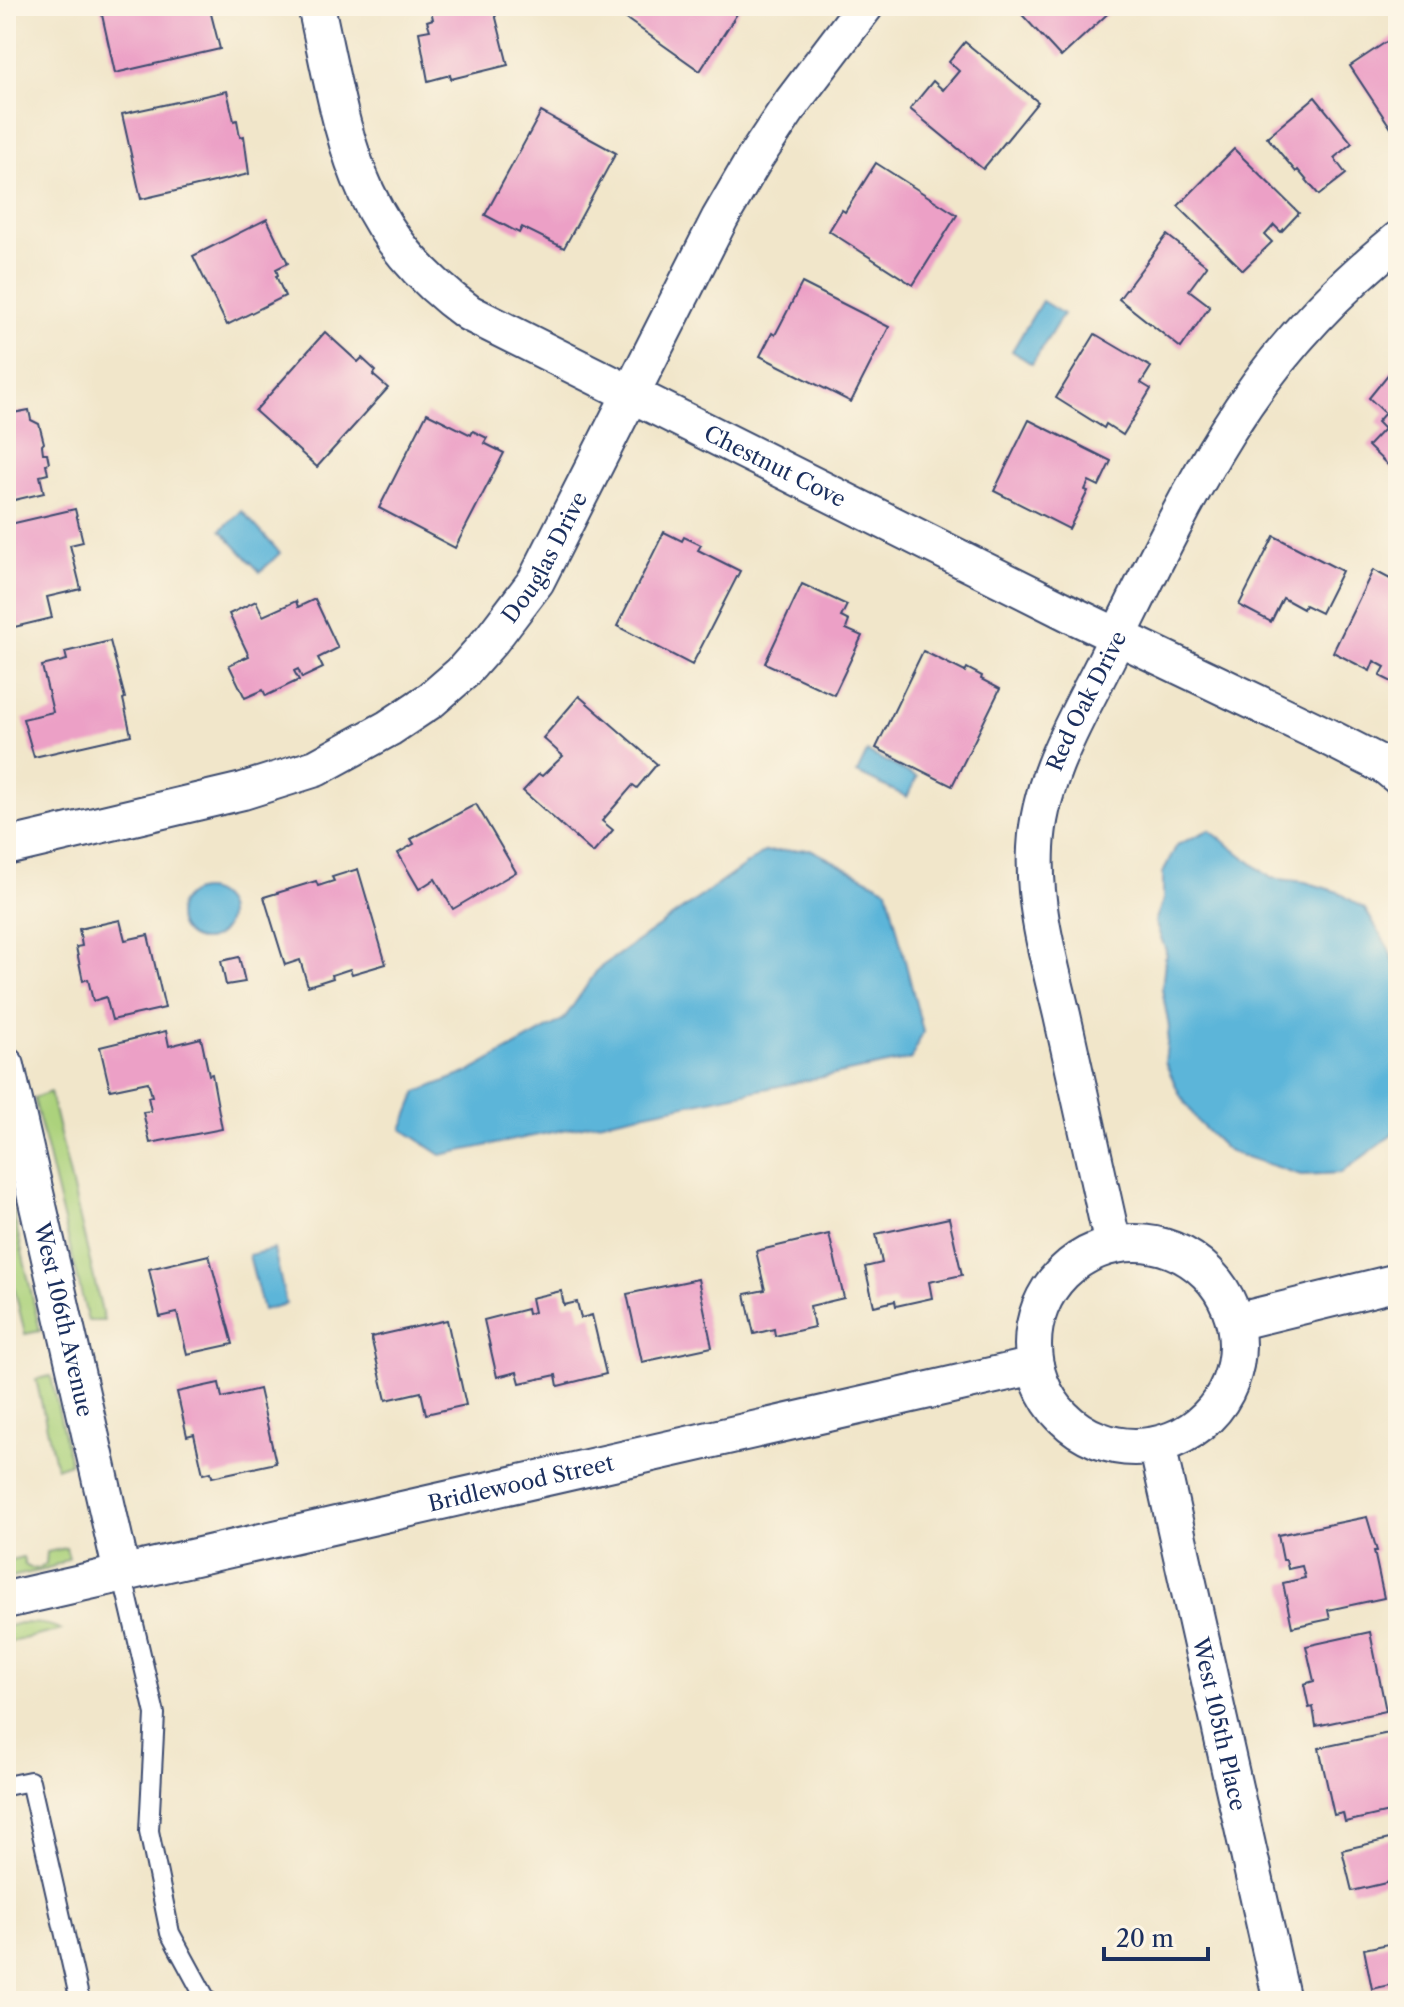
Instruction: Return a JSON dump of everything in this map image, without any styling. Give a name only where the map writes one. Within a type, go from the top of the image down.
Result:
[{"type":"street","name":"Chestnut Cove","points":[[316,6],[352,161],[371,206],[397,246],[432,283],[469,313],[1118,637],[1318,732],[1387,767],[1398,776]]},
{"type":"street","name":"Douglas Drive","points":[[6,847],[283,780],[347,753],[431,700],[462,673],[536,581],[738,187],[793,101],[865,6]]},
{"type":"street","name":"Red Oak Drive","points":[[1113,1245],[1038,909],[1036,856],[1042,806],[1054,766],[1118,637],[1184,506],[1241,410],[1310,324],[1365,268],[1398,240]]},
{"type":"street","name":"West 106th Avenue","points":[[6,1066],[122,1573]]},
{"type":"street","points":[[1113,1245],[1157,1245],[1185,1255],[1218,1285],[1235,1322],[1237,1357],[1221,1401],[1199,1425],[1179,1438],[1157,1445],[1141,1448],[1109,1444],[1080,1431],[1056,1410],[1035,1366],[1034,1334],[1041,1304],[1049,1290],[1058,1277],[1083,1257],[1113,1245]]},
{"type":"street","points":[[1235,1322],[1398,1282]]},
{"type":"street","name":"Bridlewood Street","points":[[6,1600],[1035,1366]]},
{"type":"street","name":"West 105th Place","points":[[1157,1445],[1282,2001]]},
{"type":"lane","points":[[122,1573],[155,1714],[149,1831],[170,1933],[201,2000]]},
{"type":"lane","points":[[6,1786],[30,1781],[80,2001]]},
{"type":"green space","points":[[50,1092],[104,1321],[88,1321],[34,1098]]},
{"type":"green space","points":[[6,1181],[40,1331],[25,1334],[6,1252]]},
{"type":"green space","points":[[51,1376],[70,1463],[56,1468],[36,1379]]},
{"type":"green space","points":[[66,1548],[69,1558],[48,1569],[6,1578],[6,1561],[23,1557],[25,1565],[38,1568],[46,1564],[47,1552]]},
{"type":"green space","points":[[36,1623],[61,1630],[6,1643],[6,1627]]},
{"type":"water","points":[[1042,301],[1063,314],[1032,364],[1012,351]]},
{"type":"water","points":[[242,511],[280,553],[260,572],[221,530]]},
{"type":"water","points":[[867,752],[917,777],[907,797],[857,773]]},
{"type":"water","points":[[1209,830],[1271,878],[1305,882],[1338,892],[1365,909],[1389,949],[1398,976],[1398,1123],[1392,1135],[1341,1173],[1301,1175],[1228,1151],[1199,1123],[1180,1095],[1165,1062],[1169,1027],[1162,989],[1166,951],[1155,922],[1163,900],[1163,872],[1177,845]]},
{"type":"water","points":[[810,849],[887,889],[923,1032],[911,1059],[441,1155],[402,1129],[417,1092],[469,1072],[564,1019],[598,969],[764,852]]},
{"type":"water","points":[[203,890],[221,897],[228,915],[221,933],[203,940],[185,933],[178,915],[185,897]]},
{"type":"water","points":[[274,1249],[286,1304],[263,1310],[249,1255]]},
{"type":"building","points":[[100,6],[209,6],[220,49],[115,73]]},
{"type":"building","points":[[430,6],[493,6],[508,65],[451,79],[450,75],[428,81],[419,32],[430,30],[427,21],[433,19]]},
{"type":"building","points":[[612,6],[742,6],[700,71]]},
{"type":"building","points":[[1014,6],[1116,6],[1061,57]]},
{"type":"building","points":[[1398,34],[1398,132],[1395,134],[1350,66]]},
{"type":"building","points":[[965,42],[1038,102],[983,169],[910,109],[933,81],[943,90],[959,71],[949,62]]},
{"type":"building","points":[[227,91],[240,137],[244,136],[249,174],[141,199],[122,114]]},
{"type":"building","points":[[1315,97],[1352,143],[1334,158],[1346,174],[1319,195],[1267,137]]},
{"type":"building","points":[[541,112],[616,153],[564,248],[522,227],[519,233],[485,215]]},
{"type":"building","points":[[1234,149],[1299,213],[1281,232],[1274,225],[1265,235],[1272,242],[1243,270],[1178,206]]},
{"type":"building","points":[[876,163],[957,215],[913,285],[829,231]]},
{"type":"building","points":[[267,219],[288,263],[276,269],[285,296],[227,325],[193,256]]},
{"type":"building","points":[[1167,235],[1207,266],[1189,290],[1210,306],[1181,348],[1119,299]]},
{"type":"building","points":[[802,283],[889,327],[851,402],[760,356],[772,333],[775,335]]},
{"type":"building","points":[[325,332],[358,362],[362,358],[376,371],[373,375],[388,388],[317,467],[255,411]]},
{"type":"building","points":[[1095,334],[1151,367],[1141,383],[1151,389],[1123,435],[1106,424],[1104,428],[1056,398]]},
{"type":"building","points":[[1398,362],[1398,475],[1368,446],[1384,429],[1377,422],[1385,413],[1369,398]]},
{"type":"building","points":[[6,393],[9,393],[13,413],[29,410],[31,420],[39,424],[43,453],[47,453],[49,463],[46,464],[48,474],[40,476],[44,493],[6,502]]},
{"type":"building","points":[[427,413],[471,435],[473,431],[487,438],[484,443],[504,453],[455,548],[379,508]]},
{"type":"building","points":[[1029,420],[1111,461],[1099,486],[1089,481],[1085,490],[1088,491],[1069,529],[994,491]]},
{"type":"building","points":[[75,509],[83,542],[70,545],[81,589],[47,597],[52,618],[6,629],[6,525]]},
{"type":"building","points":[[664,532],[682,541],[684,537],[701,545],[698,550],[740,571],[692,665],[617,626]]},
{"type":"building","points":[[1274,536],[1342,571],[1321,613],[1305,605],[1303,609],[1283,598],[1271,622],[1239,605]]},
{"type":"building","points":[[1373,570],[1398,583],[1398,685],[1380,676],[1385,667],[1374,661],[1370,671],[1333,652]]},
{"type":"building","points":[[802,584],[847,605],[841,617],[849,621],[846,629],[862,636],[834,695],[765,663]]},
{"type":"building","points":[[315,599],[338,648],[318,658],[323,668],[302,678],[298,669],[294,671],[299,680],[266,696],[263,690],[245,698],[229,665],[249,656],[229,614],[256,601],[263,616],[296,601],[298,607]]},
{"type":"building","points":[[110,641],[131,735],[34,757],[23,719],[53,712],[42,666],[67,660],[65,652]]},
{"type":"building","points":[[923,651],[965,672],[967,668],[1000,689],[952,786],[876,748]]},
{"type":"building","points":[[579,696],[657,764],[637,788],[633,785],[602,821],[613,830],[593,853],[523,791],[563,756],[543,738]]},
{"type":"building","points":[[476,804],[516,872],[453,909],[435,879],[419,889],[398,853],[414,844],[411,839]]},
{"type":"building","points":[[358,869],[386,964],[352,974],[350,969],[308,986],[300,960],[285,965],[264,897],[316,881],[318,886],[334,881],[332,877]]},
{"type":"building","points":[[120,920],[125,940],[148,935],[165,1008],[112,1020],[106,997],[93,1001],[88,979],[83,981],[76,947],[82,946],[79,929]]},
{"type":"building","points":[[239,957],[245,982],[226,985],[221,961]]},
{"type":"building","points":[[166,1031],[169,1046],[201,1038],[209,1075],[212,1074],[222,1129],[150,1143],[143,1112],[151,1111],[148,1097],[152,1096],[148,1082],[110,1090],[100,1047]]},
{"type":"building","points":[[949,1218],[962,1275],[929,1282],[932,1298],[896,1306],[895,1301],[874,1306],[865,1267],[882,1263],[876,1234]]},
{"type":"building","points":[[829,1234],[844,1298],[810,1306],[814,1327],[775,1336],[774,1329],[754,1334],[745,1294],[765,1290],[756,1251]]},
{"type":"building","points":[[209,1255],[233,1344],[187,1354],[177,1313],[160,1317],[149,1269]]},
{"type":"building","points":[[698,1279],[712,1347],[642,1362],[627,1294]]},
{"type":"building","points":[[561,1291],[564,1305],[577,1302],[581,1318],[592,1315],[606,1374],[558,1386],[556,1375],[520,1383],[517,1372],[497,1377],[484,1320],[527,1309],[528,1314],[534,1312],[531,1298]]},
{"type":"building","points":[[447,1320],[466,1405],[426,1414],[421,1392],[386,1400],[371,1337]]},
{"type":"building","points":[[219,1383],[222,1398],[259,1389],[276,1463],[212,1477],[211,1472],[203,1474],[194,1434],[187,1436],[177,1392]]},
{"type":"building","points":[[1367,1517],[1377,1551],[1374,1551],[1384,1598],[1328,1610],[1330,1619],[1292,1627],[1283,1583],[1305,1578],[1302,1566],[1288,1569],[1278,1535]]},
{"type":"building","points":[[1370,1632],[1386,1711],[1316,1726],[1304,1684],[1314,1681],[1306,1646]]},
{"type":"building","points":[[1398,1731],[1398,1810],[1345,1822],[1343,1813],[1334,1815],[1319,1748]]},
{"type":"building","points":[[1398,1837],[1397,1911],[1390,1882],[1352,1891],[1342,1850]]},
{"type":"building","points":[[1398,1942],[1398,1983],[1372,1989],[1364,1949]]}]
